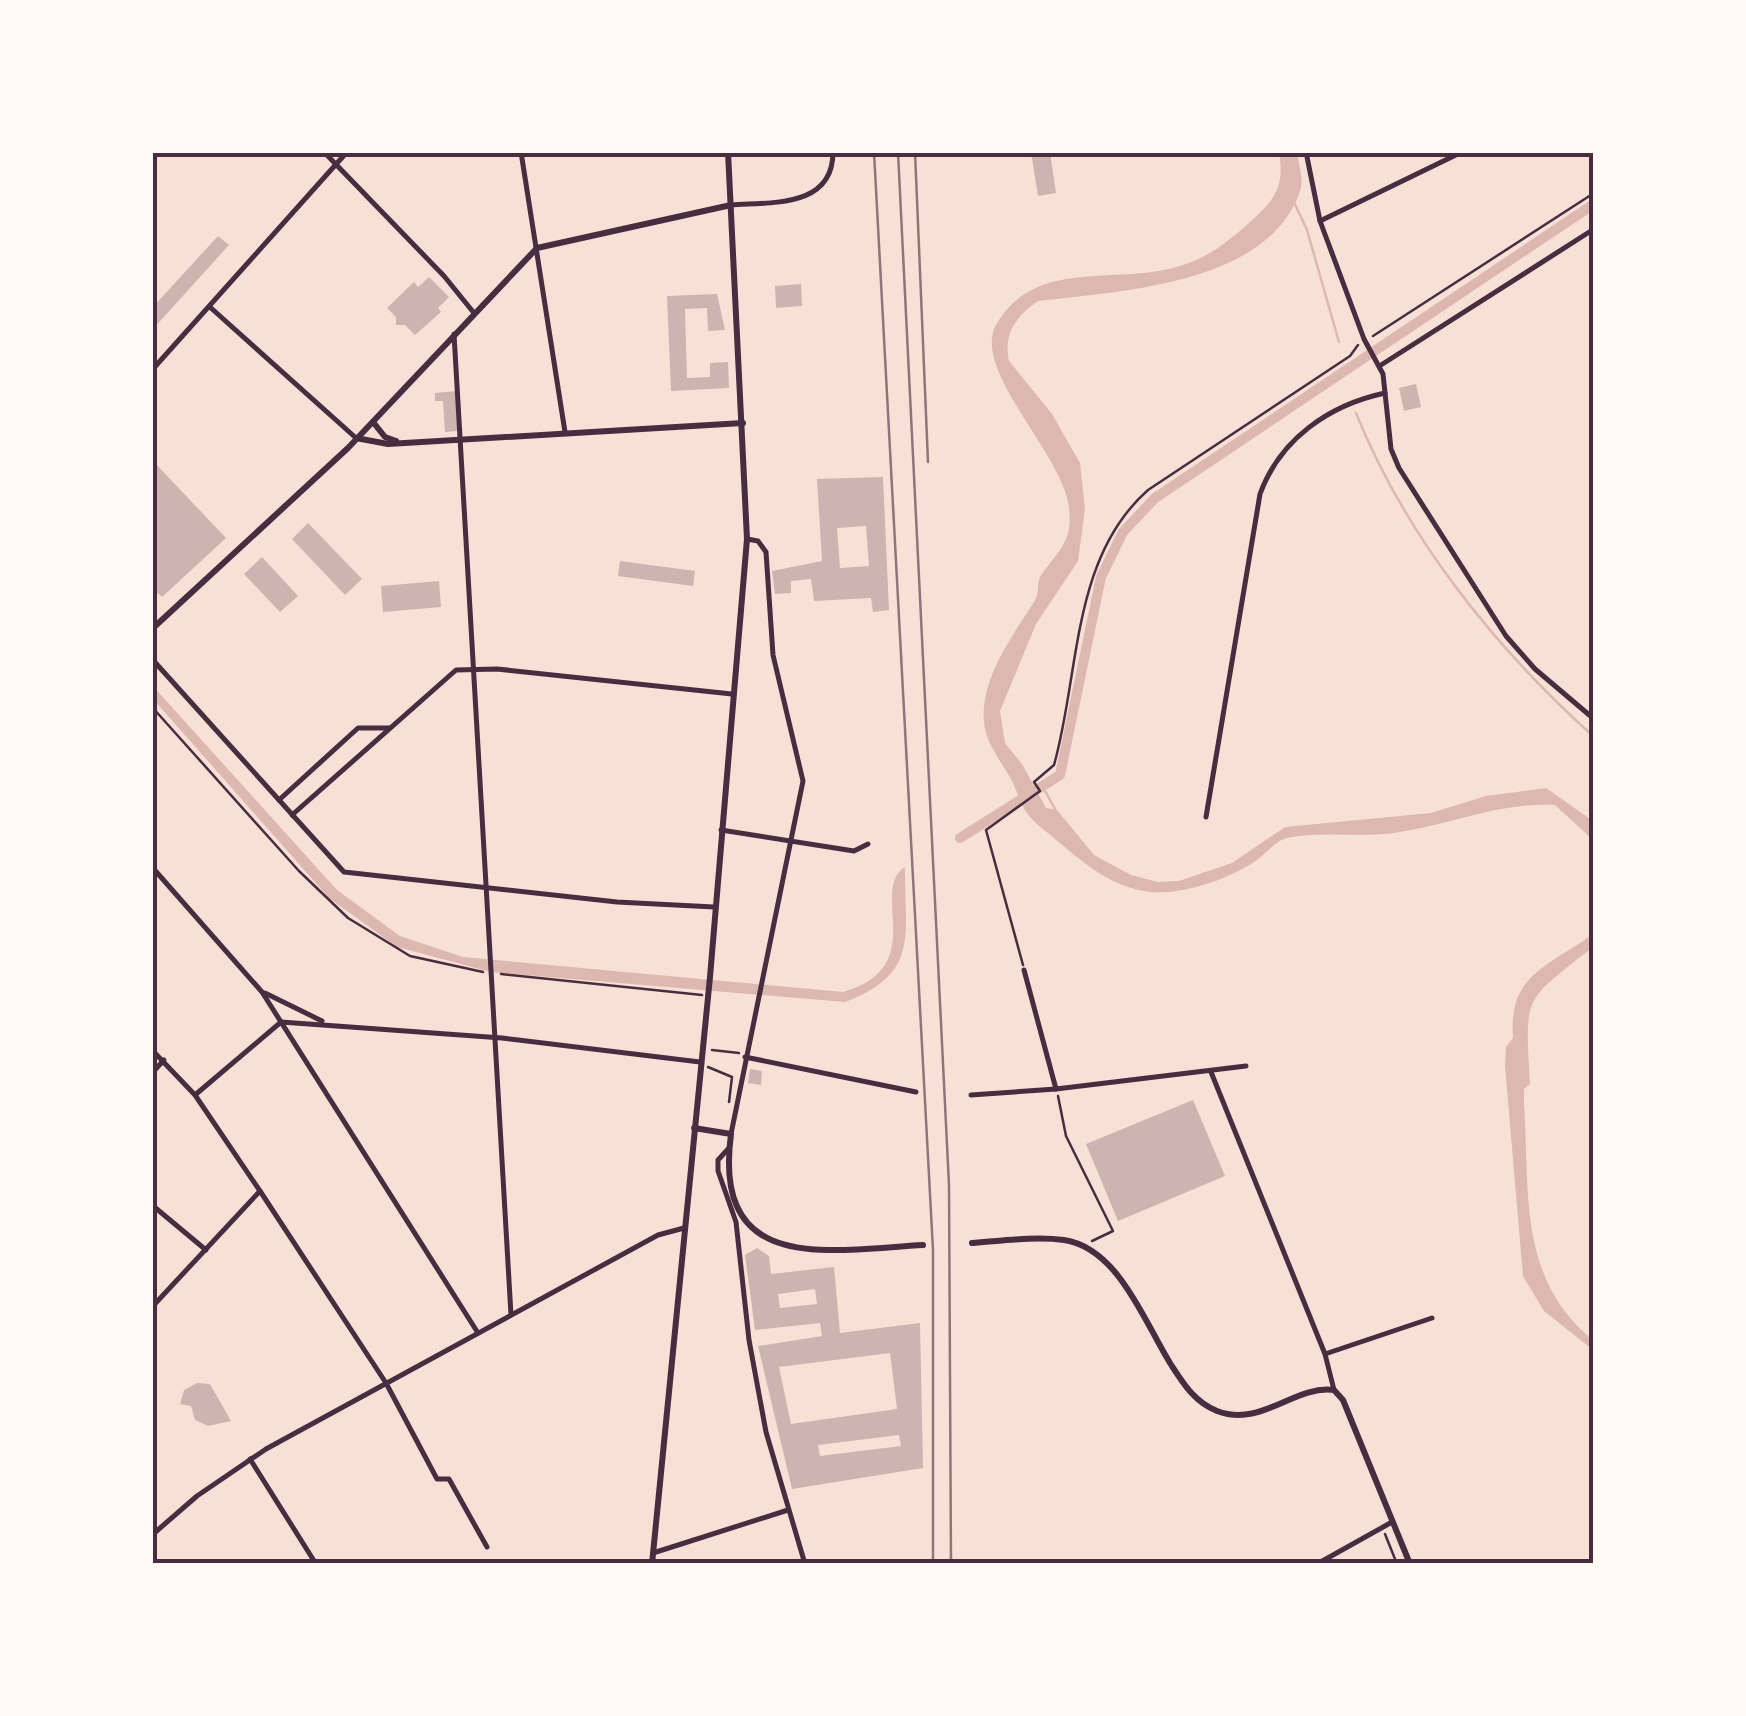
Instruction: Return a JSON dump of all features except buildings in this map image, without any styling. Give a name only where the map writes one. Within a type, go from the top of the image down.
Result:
[{"type":"street","points":[[324,152],[444,276],[474,313]]},
{"type":"street","points":[[152,370],[212,308],[347,152]]},
{"type":"street","points":[[521,152],[565,432]]},
{"type":"street","points":[[652,1564],[693,1128],[704,1064],[747,539],[728,152]]},
{"type":"street","points":[[152,629],[356,438],[537,248],[731,205],[796,200],[813,194],[830,177],[833,152]]},
{"type":"street","points":[[1306,152],[1320,221],[1365,342],[1380,366],[1391,449],[1418,501],[1506,636],[1535,669],[1594,719]]},
{"type":"street","points":[[1320,221],[1462,152]]},
{"type":"street","points":[[1380,366],[1594,230]]},
{"type":"street","points":[[212,308],[356,438],[375,444],[743,423]]},
{"type":"street","points":[[454,334],[510,1315]]},
{"type":"street","points":[[1206,817],[1260,494],[1267,474],[1278,454],[1311,426],[1346,404],[1385,393]]},
{"type":"street","points":[[372,421],[389,440],[403,442]]},
{"type":"street","points":[[747,539],[763,544],[773,655],[804,781],[745,1055],[729,1148],[730,1186],[742,1214],[760,1233],[782,1246],[809,1251],[922,1245]]},
{"type":"street","points":[[152,658],[344,872],[714,908]]},
{"type":"street","points":[[289,812],[456,670],[732,694]]},
{"type":"street","points":[[279,800],[358,728],[390,728]]},
{"type":"street","points":[[721,830],[854,851],[868,844]]},
{"type":"street","points":[[152,867],[262,992],[478,1333]]},
{"type":"street","points":[[1024,970],[1056,1090]]},
{"type":"street","points":[[262,992],[324,1022]]},
{"type":"street","points":[[195,1095],[281,1022],[324,1022],[492,1038],[704,1064]]},
{"type":"street","points":[[152,1050],[195,1095],[260,1190],[386,1383],[437,1479],[449,1479],[487,1547]]},
{"type":"street","points":[[745,1055],[916,1092]]},
{"type":"street","points":[[152,1074],[164,1060]]},
{"type":"street","points":[[971,1095],[1056,1090],[1246,1066]]},
{"type":"street","points":[[1210,1072],[1325,1354],[1334,1390],[1343,1400],[1410,1564]]},
{"type":"street","points":[[693,1128],[731,1134]]},
{"type":"street","points":[[729,1148],[718,1160],[718,1171],[736,1222],[749,1340],[766,1432],[805,1564]]},
{"type":"street","points":[[152,1306],[260,1190]]},
{"type":"street","points":[[152,1204],[206,1250]]},
{"type":"street","points":[[152,1534],[250,1459],[658,1236],[684,1228]]},
{"type":"street","points":[[972,1243],[1052,1239],[1092,1250],[1114,1272],[1183,1384],[1198,1400],[1219,1412],[1260,1414],[1318,1391],[1334,1390]]},
{"type":"street","points":[[1325,1354],[1432,1318]]},
{"type":"street","points":[[250,1459],[316,1564]]},
{"type":"street","points":[[652,1553],[788,1510]]},
{"type":"street","points":[[1317,1564],[1392,1522]]},
{"type":"path","points":[[1024,970],[986,830],[1015,813],[1012,807],[1040,791],[1034,782],[1054,766],[1093,576],[1118,522],[1148,490],[1594,193]]},
{"type":"path","points":[[152,707],[298,870],[348,918],[410,956],[488,973],[708,994]]},
{"type":"path","points":[[709,1050],[745,1055]]},
{"type":"path","points":[[704,1064],[732,1077],[727,1115],[734,1116]]},
{"type":"path","points":[[1056,1090],[1066,1136],[1112,1231],[1096,1243]]},
{"type":"path","points":[[1392,1522],[1383,1531],[1396,1564]]},
{"type":"shaded area","points":[[1279,153],[1297,153],[1301,187],[1283,222],[1257,246],[1188,278],[1038,301],[1013,326],[1008,342],[1009,361],[1052,414],[1080,463],[1085,509],[1078,561],[1036,624],[1000,711],[1005,743],[1022,764],[1046,808],[1057,810],[1094,855],[1131,875],[1158,882],[1179,881],[1232,863],[1285,827],[1431,813],[1486,796],[1546,788],[1593,821],[1593,840],[1555,805],[1515,807],[1400,832],[1287,838],[1246,867],[1220,879],[1177,891],[1150,892],[1107,878],[1039,826],[1024,809],[991,745],[984,716],[990,681],[1036,598],[1040,577],[1063,545],[1070,520],[1063,487],[1052,463],[996,365],[992,344],[996,325],[1012,304],[1031,290],[1052,282],[1173,268],[1215,250],[1271,200],[1279,184]]},
{"type":"shaded area","points":[[152,685],[337,890],[400,936],[463,957],[843,992],[869,980],[885,965],[892,948],[895,878],[905,867],[903,949],[886,978],[845,1002],[491,972],[397,947],[329,898],[153,699]]},
{"type":"shaded area","points":[[1593,934],[1593,947],[1552,979],[1533,1003],[1528,1032],[1530,1084],[1524,1089],[1524,1103],[1528,1201],[1539,1261],[1568,1316],[1593,1340],[1593,1350],[1544,1311],[1523,1276],[1505,1066],[1517,999],[1524,986],[1534,974]]},
{"type":"waterway","points":[[1292,198],[1307,230],[1339,342]]},
{"type":"waterway","points":[[960,838],[1060,775],[1101,577],[1123,532],[1155,498],[1594,204]]},
{"type":"waterway","points":[[1356,413],[1400,503],[1457,588],[1522,666],[1594,737]]},
{"type":"waterway","points":[[1044,789],[1055,809]]},
{"type":"railway","points":[[874,152],[933,1250],[933,1564]]},
{"type":"railway","points":[[898,152],[949,1185],[951,1564]]},
{"type":"railway","points":[[915,152],[928,462]]}]
